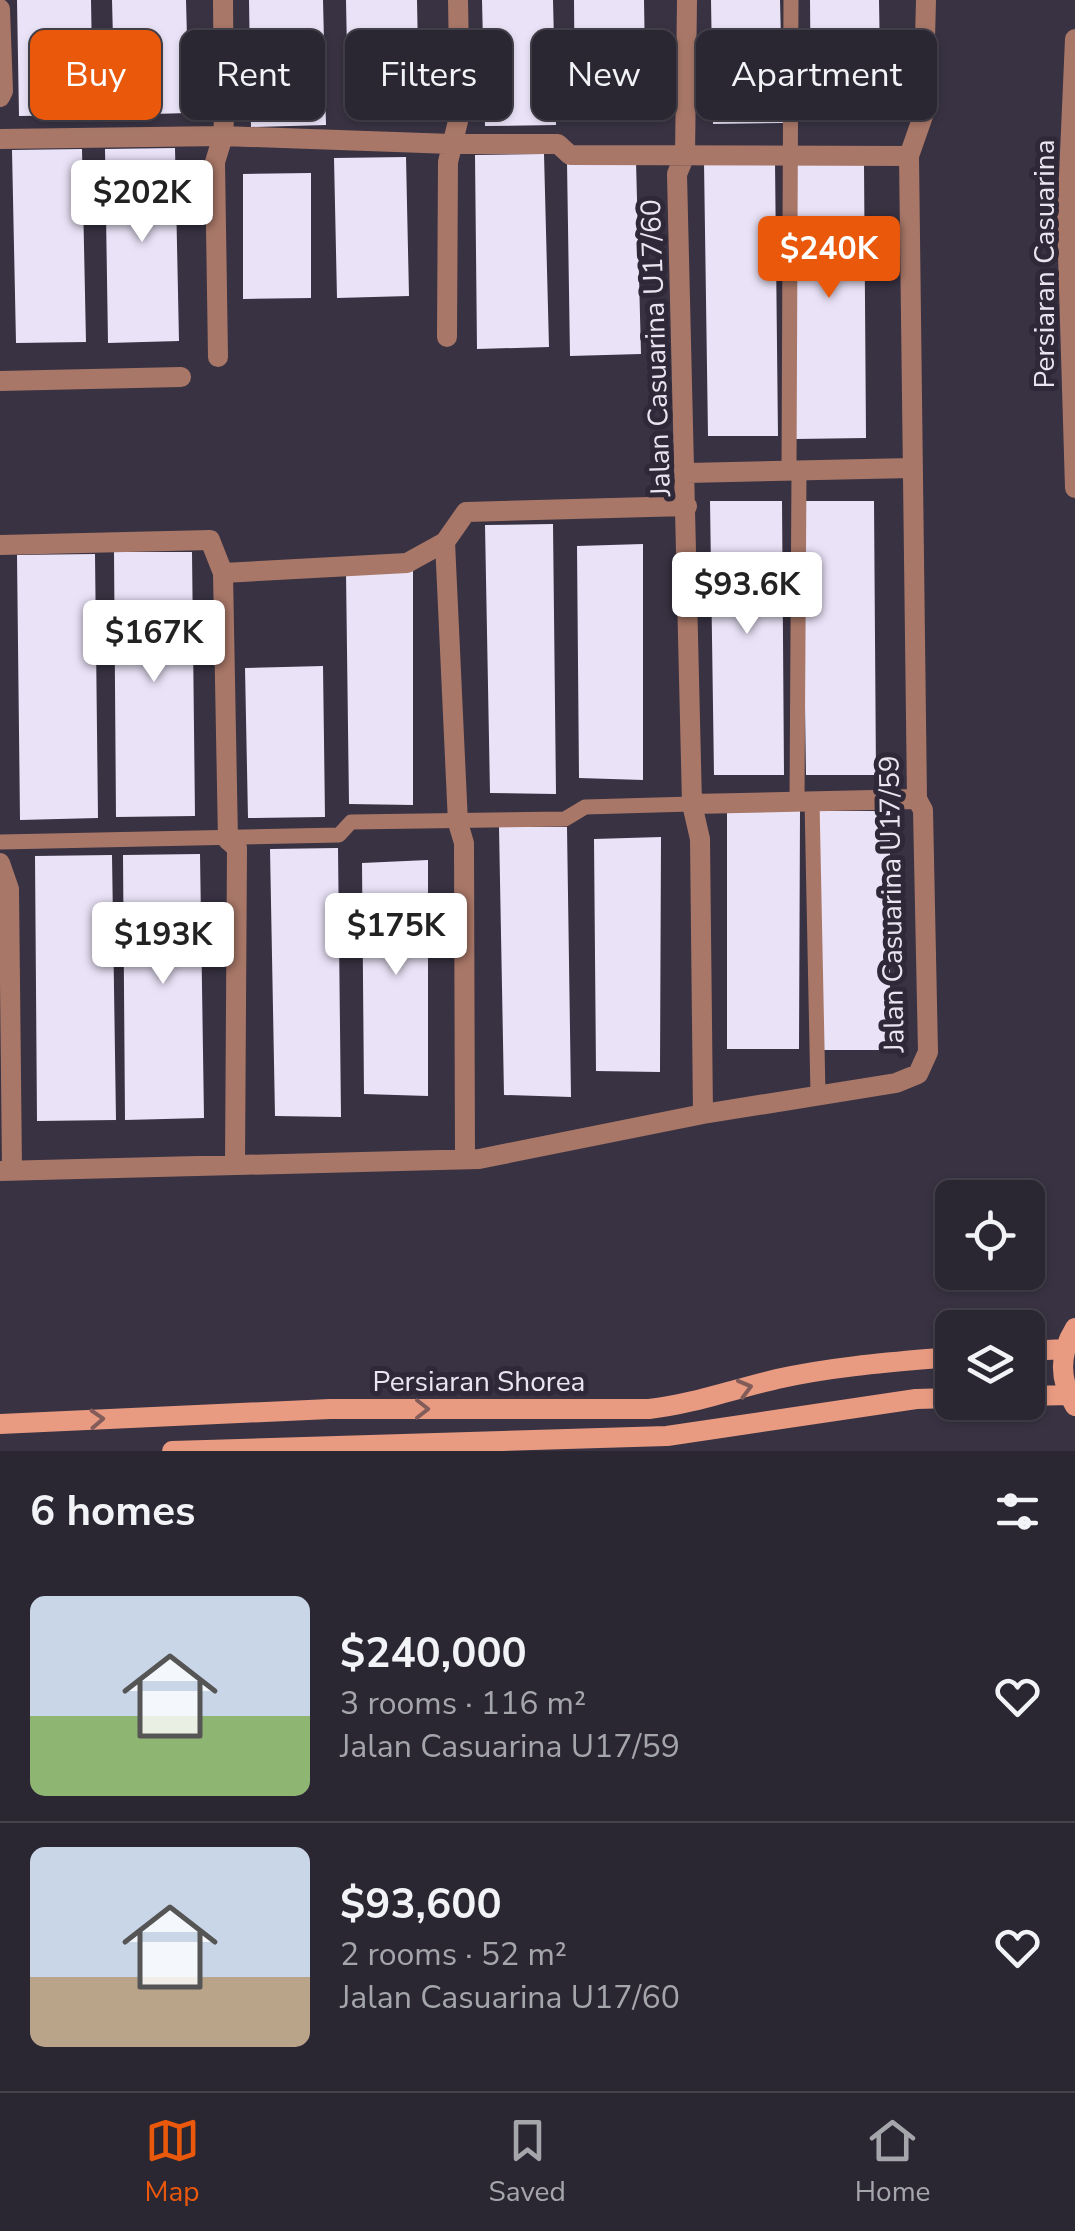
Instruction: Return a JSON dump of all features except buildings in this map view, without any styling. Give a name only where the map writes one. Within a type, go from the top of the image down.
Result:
[{"type":"main road","points":[[1045,1398],[1072,1401],[1062,1364],[1075,1328]]},
{"type":"main road","points":[[1045,1351],[1065,1349]]},
{"type":"main road","name":"Persiaran Shorea","points":[[0,1424],[330,1409],[649,1409],[680,1405],[778,1379],[852,1366],[935,1359]]},
{"type":"main road","name":"Persiaran Shorea","points":[[172,1451],[666,1436],[935,1398]]},
{"type":"street","points":[[218,357],[215,162],[223,136],[224,0]]},
{"type":"street","points":[[447,338],[448,162],[460,113],[458,0]]},
{"type":"street","name":"Jalan Casuarina U17/60","points":[[687,0],[685,155],[677,174],[692,804],[700,839],[703,1114]]},
{"type":"street","name":"Jalan Casuarina U17/59","points":[[6,1170],[465,1159],[896,1083],[918,1074],[928,1052],[923,810],[917,798],[908,156],[924,116],[926,0]]},
{"type":"street","points":[[0,9],[0,97]]},
{"type":"street","name":"Persiaran Casuarina","points":[[1075,39],[1066,222],[1075,488]]},
{"type":"street","points":[[0,140],[223,136],[558,144],[570,155],[908,156]]},
{"type":"street","points":[[0,382],[182,377]]},
{"type":"street","points":[[686,473],[911,468]]},
{"type":"street","points":[[223,573],[407,562],[445,542],[466,512],[687,506]]},
{"type":"street","points":[[0,545],[210,540],[223,573],[228,840],[238,848],[236,1164]]},
{"type":"street","points":[[445,542],[458,823],[464,844],[465,1159]]},
{"type":"street","points":[[692,804],[917,798]]},
{"type":"street","points":[[0,863],[9,889],[6,1170]]},
{"type":"lane","points":[[791,0],[794,471],[818,1096]]},
{"type":"lane","points":[[0,842],[338,835],[351,822],[565,819],[586,807],[692,804]]}]
